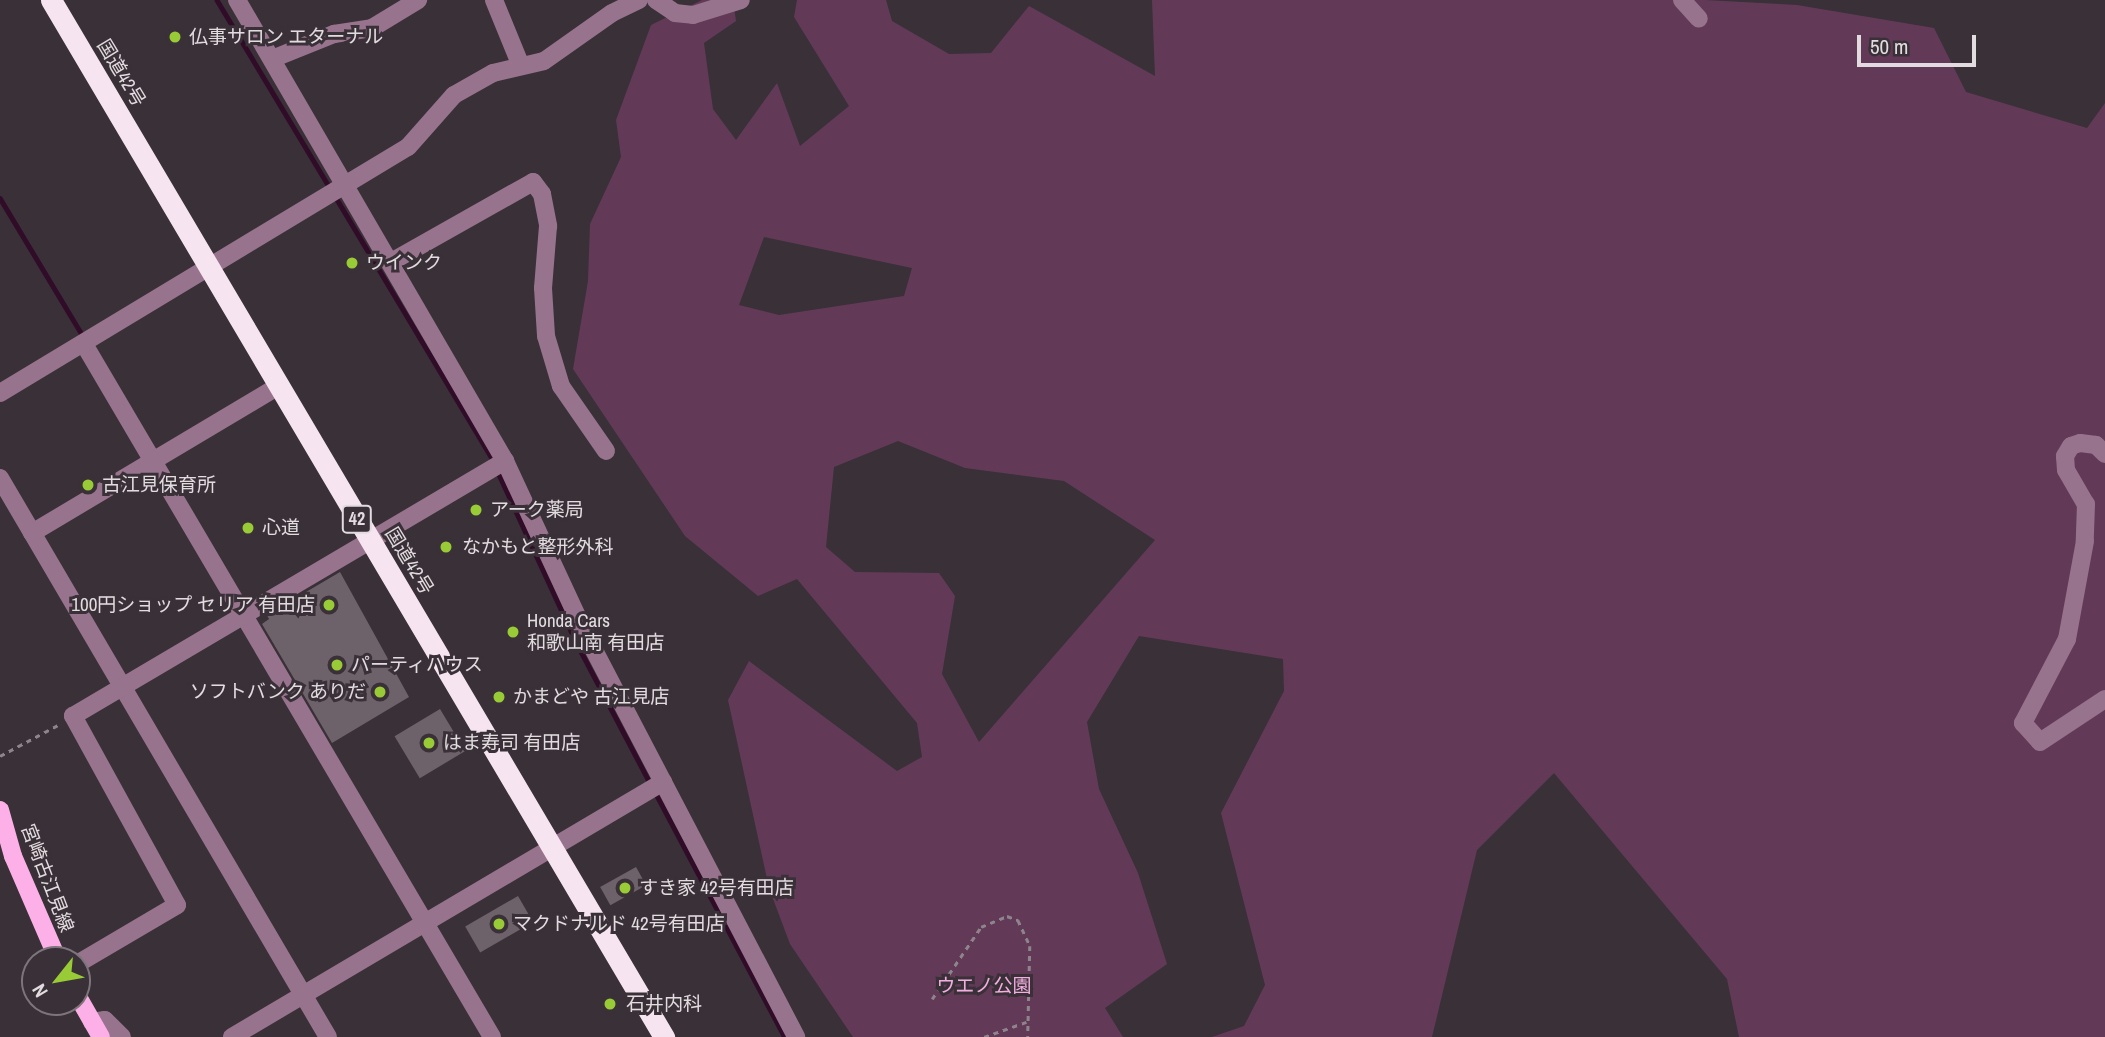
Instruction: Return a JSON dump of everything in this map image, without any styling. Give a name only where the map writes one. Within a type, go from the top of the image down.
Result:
[{"type":"highway","name":"国道42号","points":[[51,0],[664,1037]]},
{"type":"main road","name":"宮崎古江見線","points":[[0,810],[13,856],[52,946]]},
{"type":"street","points":[[40,0],[91,67]]},
{"type":"street","points":[[58,0],[91,67]]},
{"type":"street","points":[[237,0],[505,461],[580,622],[796,1037]]},
{"type":"street","points":[[272,59],[334,34],[372,28],[418,0]]},
{"type":"street","points":[[494,0],[522,66]]},
{"type":"street","points":[[0,393],[408,147],[454,95],[493,73],[544,61],[612,13],[639,0]]},
{"type":"street","points":[[656,0],[675,13],[692,15],[741,0]]},
{"type":"street","points":[[1682,0],[1699,19]]},
{"type":"street","points":[[391,262],[533,182],[542,194],[548,226],[543,288],[546,337],[561,386],[606,451]]},
{"type":"street","points":[[84,344],[492,1037]]},
{"type":"street","points":[[32,533],[279,386]]},
{"type":"street","points":[[2105,454],[2096,445],[2080,443],[2071,446],[2065,456],[2066,470],[2086,504],[2088,523],[2067,639],[2023,723],[2040,742],[2105,699]]},
{"type":"street","points":[[91,956],[177,905],[73,716],[505,461]]},
{"type":"street","points":[[0,478],[328,1037]]},
{"type":"street","points":[[232,1037],[663,782]]},
{"type":"street","points":[[97,1030],[105,1020],[122,1037]]},
{"type":"path","points":[[0,756],[73,716]]},
{"type":"path","points":[[932,999],[969,939],[993,919],[1007,916],[1025,929],[1030,946],[1026,1022],[1028,1037]]},
{"type":"path","points":[[984,1037],[1026,1022]]},
{"type":"green space","name":"ウエノ公園","points":[[702,0],[733,0],[736,21],[704,43],[713,109],[736,140],[777,83],[800,146],[849,106],[794,17],[797,0],[886,0],[892,21],[949,54],[991,53],[1029,6],[1155,76],[1152,0],[1705,0],[1797,5],[1934,28],[1966,92],[2087,128],[2105,103],[2105,1037],[1739,1037],[1727,979],[1554,773],[1477,850],[1432,1037],[1212,1037],[1244,1026],[1265,985],[1221,813],[1284,691],[1283,659],[1139,636],[1087,722],[1099,789],[1138,873],[1167,964],[1105,1008],[1123,1037],[853,1037],[790,944],[769,888],[728,700],[749,661],[897,771],[922,757],[917,723],[797,579],[758,596],[685,536],[573,369],[588,281],[590,224],[621,157],[616,120],[651,25]],"holes":[[[764,237],[912,268],[904,296],[779,315],[739,305]],[[898,441],[965,468],[1064,481],[1155,540],[979,742],[942,674],[955,596],[939,573],[855,572],[826,547],[834,467]]]},
{"type":"building","points":[[340,572],[409,697],[332,743],[262,624],[269,619],[267,615]]},
{"type":"building","name":"はま寿司 有田店","points":[[440,709],[465,751],[420,778],[395,736]]},
{"type":"building","name":"すき家 42号有田店","points":[[636,867],[646,885],[610,905],[600,887]]},
{"type":"building","name":"マクドナルド 42号有田店","points":[[518,896],[533,922],[480,952],[465,926]]},
{"type":"waterway","points":[[217,0],[330,188]]},
{"type":"waterway","points":[[335,196],[494,462]]},
{"type":"waterway","points":[[0,198],[84,338]]},
{"type":"waterway","points":[[497,470],[576,642],[650,783]]},
{"type":"waterway","points":[[654,790],[785,1037]]},
{"type":"place","name":"仏事サロン エターナル","points":[[175,37]]},
{"type":"place","name":"ウインク","points":[[352,263]]},
{"type":"place","name":"古江見保育所","points":[[88,485]]},
{"type":"place","name":"アーク薬局","points":[[476,510]]},
{"type":"place","name":"心道","points":[[248,528]]},
{"type":"place","name":"なかもと整形外科","points":[[446,547]]},
{"type":"place","name":"100円ショップ セリア 有田店","points":[[329,605]]},
{"type":"place","name":"Honda Cars 和歌山南 有田店","points":[[513,632]]},
{"type":"place","name":"パーティハウス","points":[[337,665]]},
{"type":"place","name":"ソフトバンク ありだ","points":[[380,692]]},
{"type":"place","name":"かまどや 古江見店","points":[[499,697]]},
{"type":"place","name":"はま寿司 有田店","points":[[429,743]]},
{"type":"place","name":"すき家 42号有田店","points":[[625,888]]},
{"type":"place","name":"マクドナルド 42号有田店","points":[[499,924]]},
{"type":"place","name":"石井内科","points":[[610,1004]]}]
